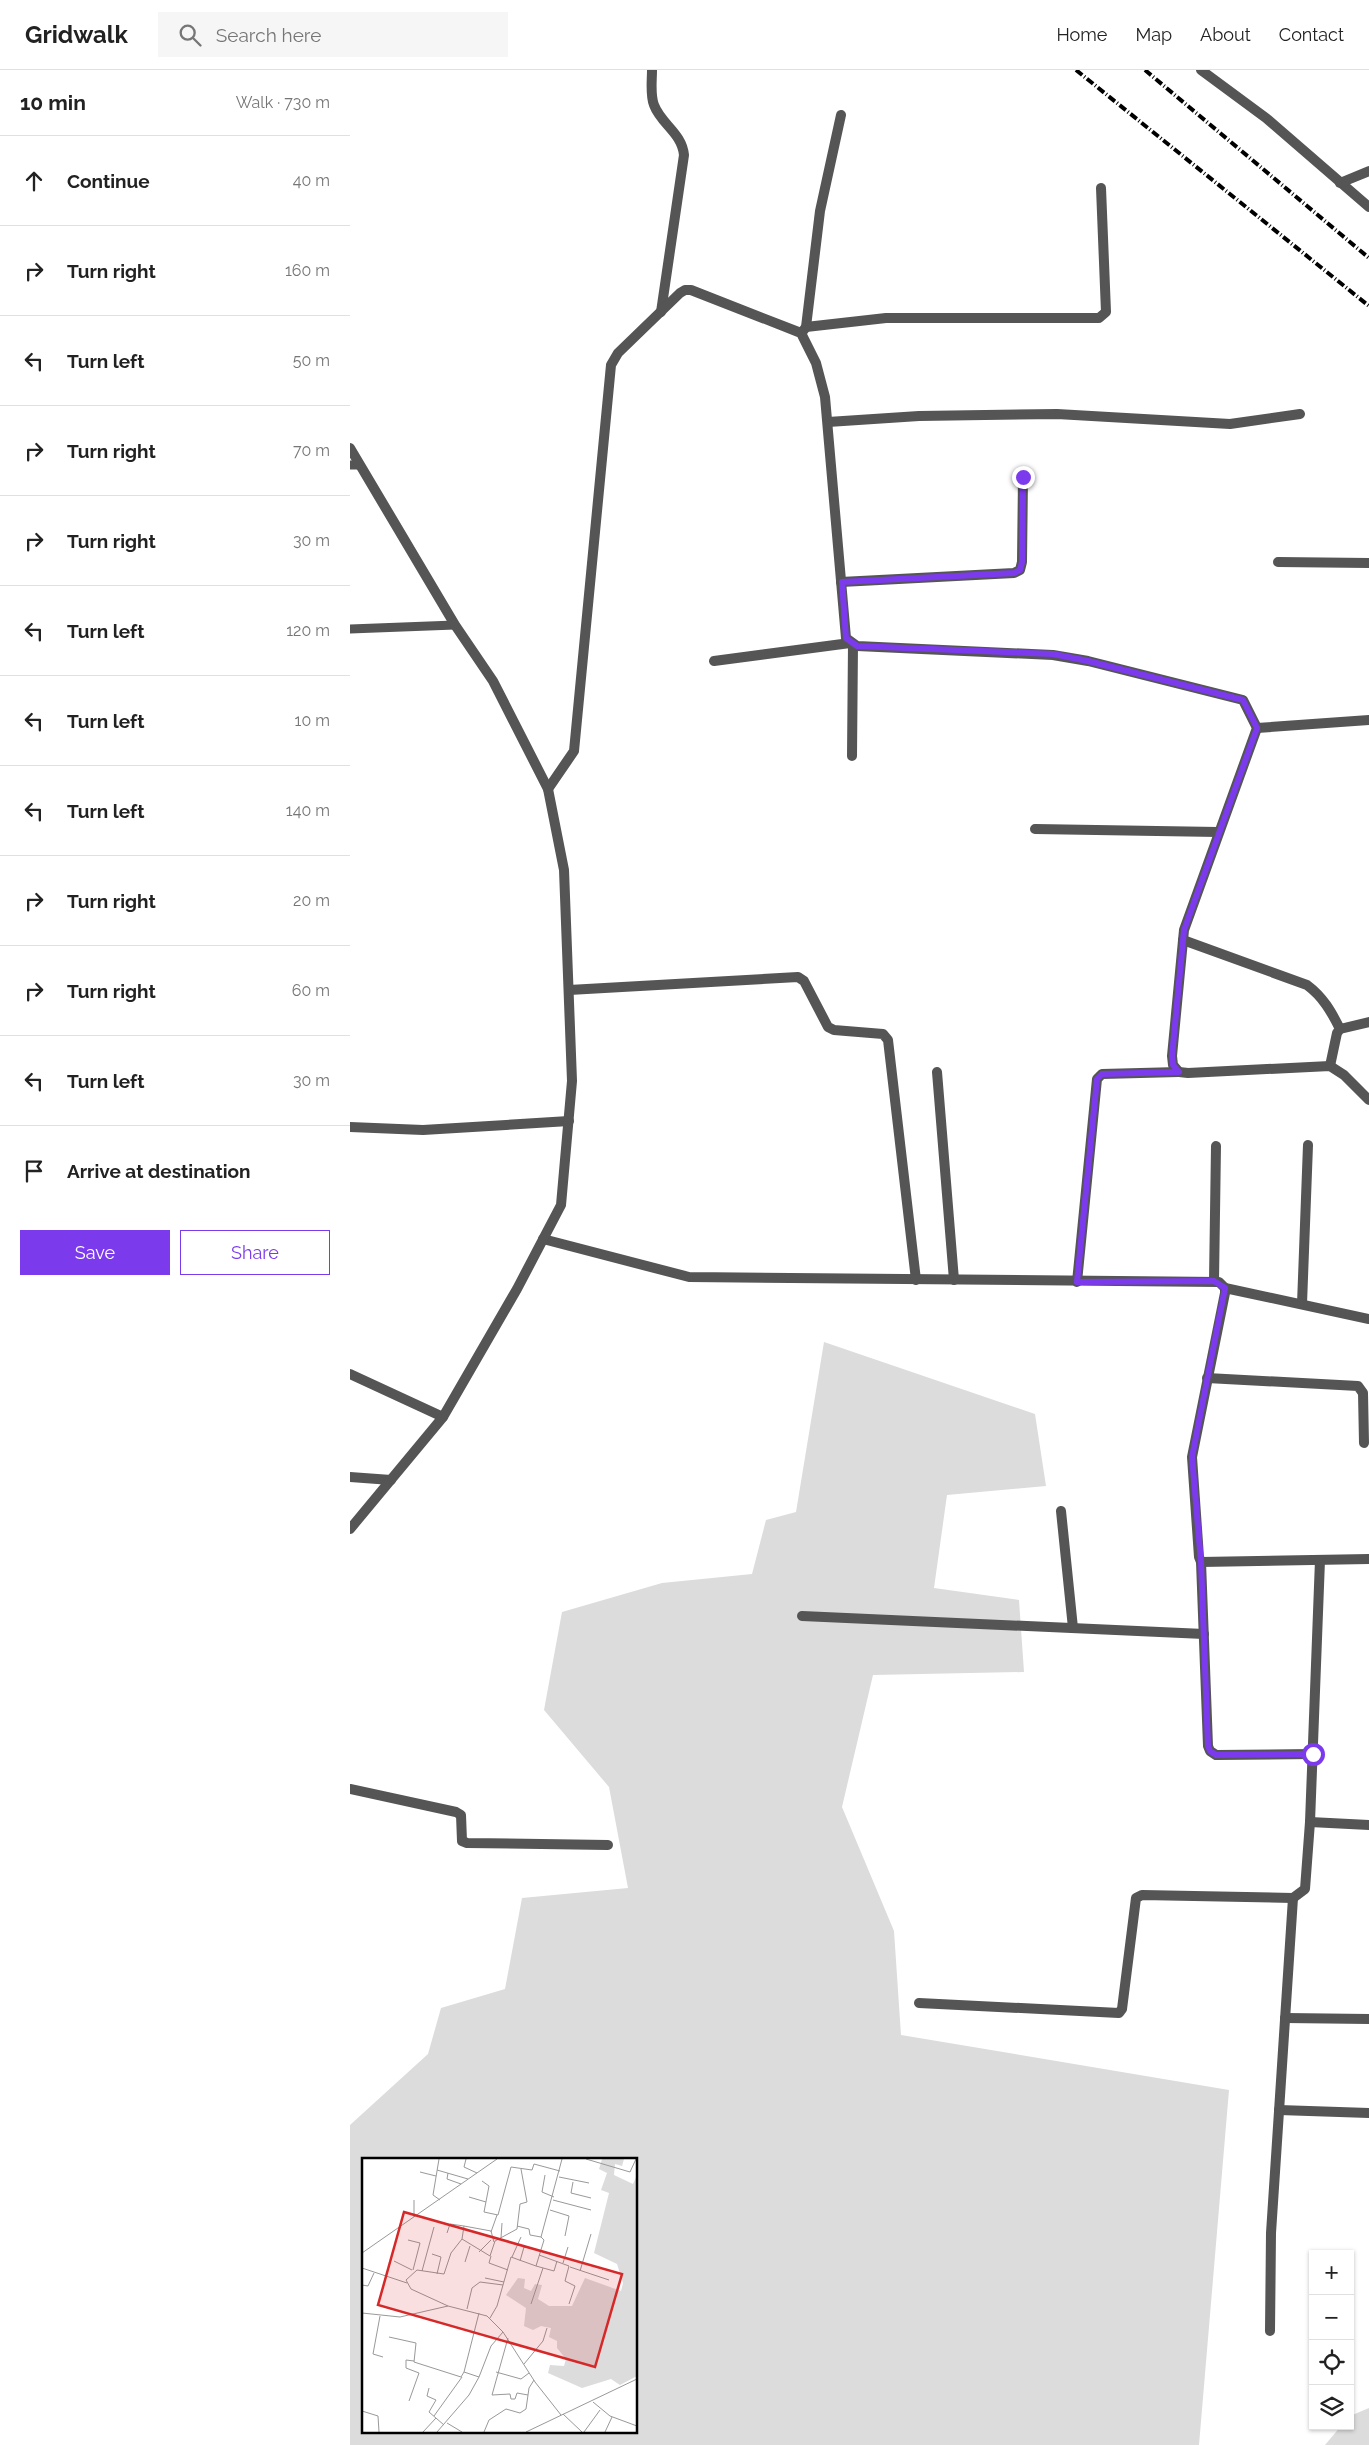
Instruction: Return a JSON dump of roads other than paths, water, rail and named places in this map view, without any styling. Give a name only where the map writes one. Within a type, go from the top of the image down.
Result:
[{"type":"street","points":[[652,70],[652,99],[654,107],[680,140],[684,155],[661,312]]},
{"type":"street","points":[[1201,70],[1266,118],[1369,207]]},
{"type":"street","points":[[841,115],[820,211],[804,330],[821,378],[828,422],[846,638],[852,644],[852,756]]},
{"type":"street","points":[[1340,182],[1369,171]]},
{"type":"street","points":[[548,789],[574,751],[611,364],[618,353],[685,290],[691,290],[804,330],[886,318],[1099,318],[1106,312],[1100,188]]},
{"type":"street","points":[[828,422],[919,416],[1057,414],[1230,424],[1300,414]]},
{"type":"street","points":[[350,448],[354,465],[455,625],[493,681],[548,789],[564,870],[572,1081],[561,1205],[443,1417],[350,1529]]},
{"type":"street","points":[[842,582],[1014,573],[1020,570],[1022,562],[1023,477]]},
{"type":"street","points":[[1278,562],[1369,563]]},
{"type":"street","points":[[714,661],[852,644],[1053,654],[1243,700],[1257,728],[1240,780],[1218,832],[1184,930],[1172,1056],[1173,1065],[1179,1072]]},
{"type":"street","points":[[1257,728],[1369,720]]},
{"type":"street","points":[[1035,830],[1218,832]]},
{"type":"street","points":[[1183,940],[1307,985],[1319,994],[1328,1006],[1340,1029]]},
{"type":"street","points":[[569,990],[798,977],[804,980],[828,1026],[834,1030],[883,1034],[888,1040],[916,1280]]},
{"type":"street","points":[[1330,1066],[1337,1033],[1340,1029],[1369,1022]]},
{"type":"street","points":[[1077,1282],[1097,1079],[1102,1074],[1330,1066],[1344,1075],[1369,1100]]},
{"type":"street","points":[[937,1072],[954,1280]]},
{"type":"street","points":[[350,1127],[423,1130],[569,1121]]},
{"type":"street","points":[[1214,1281],[1216,1146]]},
{"type":"street","points":[[1302,1304],[1308,1146]]},
{"type":"street","points":[[543,1239],[689,1276],[1077,1282],[1214,1281],[1225,1288],[1369,1319]]},
{"type":"street","points":[[1225,1288],[1192,1457],[1201,1562],[1208,1746],[1210,1751],[1216,1755],[1313,1754]]},
{"type":"street","points":[[350,1374],[443,1417]]},
{"type":"street","points":[[1208,1378],[1358,1386],[1363,1393],[1364,1443]]},
{"type":"street","points":[[350,1477],[391,1480]]},
{"type":"street","points":[[1061,1511],[1073,1628]]},
{"type":"street","points":[[1201,1562],[1369,1559]]},
{"type":"street","points":[[919,2003],[1118,2013],[1122,2009],[1136,1898],[1142,1896],[1293,1898],[1305,1889],[1310,1822],[1320,1560]]},
{"type":"street","points":[[802,1616],[1204,1634]]},
{"type":"street","points":[[350,1789],[456,1812],[461,1815],[462,1840],[467,1843],[608,1845]]},
{"type":"street","points":[[1310,1822],[1369,1825]]},
{"type":"street","points":[[1270,2331],[1271,2233],[1293,1898]]},
{"type":"street","points":[[1285,2018],[1369,2019]]},
{"type":"street","points":[[1280,2110],[1369,2113]]},
{"type":"lane","points":[[350,629],[455,625]]},
{"type":"railway","points":[[1076,70],[1369,306]]},
{"type":"railway","points":[[1145,70],[1369,258]]}]
